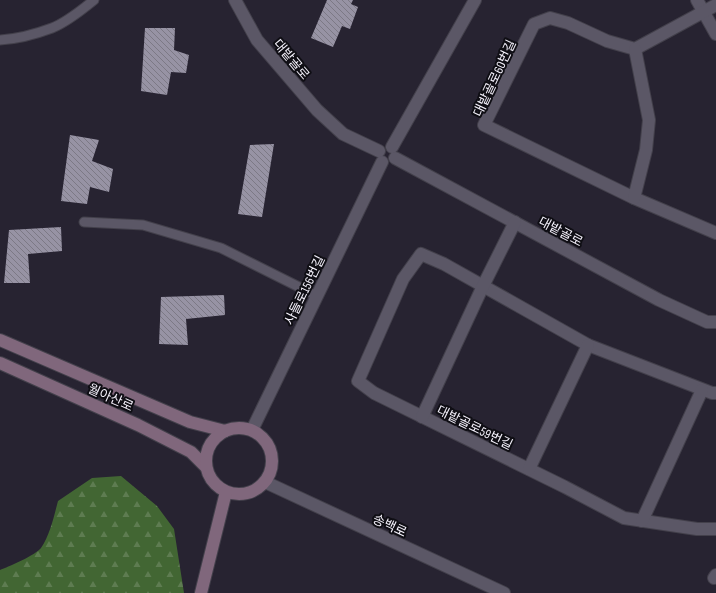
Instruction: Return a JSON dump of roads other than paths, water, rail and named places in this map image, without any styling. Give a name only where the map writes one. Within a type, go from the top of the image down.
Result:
[{"type":"main road","points":[[0,340],[190,422],[225,431]]},
{"type":"main road","name":"월아산로","points":[[0,363],[138,425],[191,452],[205,466]]},
{"type":"main road","points":[[234,428],[252,430],[265,441],[270,449],[272,466],[265,482],[259,488],[251,492],[234,495],[218,488],[212,482],[205,466],[205,457],[212,441],[225,431],[234,428]]},
{"type":"main road","points":[[201,593],[226,492]]},
{"type":"street","name":"대밭골로","points":[[235,0],[257,40],[317,110],[343,134],[380,157]]},
{"type":"street","points":[[394,153],[383,146],[380,157],[389,164],[475,0]]},
{"type":"street","points":[[697,0],[716,34]]},
{"type":"street","points":[[634,198],[646,150],[649,120],[635,49],[716,4]]},
{"type":"street","name":"대밭골로60번길","points":[[635,49],[607,40],[568,23],[550,18],[534,24],[484,125],[634,198],[716,233]]},
{"type":"street","name":"대밭골로","points":[[394,153],[515,222],[660,300],[708,322],[716,322]]},
{"type":"street","name":"사들로156번길","points":[[252,430],[317,296],[380,157]]},
{"type":"street","name":"대밭골로59번길","points":[[515,222],[422,416],[624,518],[697,529],[716,530]]},
{"type":"street","points":[[422,416],[374,393],[358,381],[403,279],[421,254],[444,264],[588,345],[702,390],[716,393]]},
{"type":"street","points":[[529,469],[588,345]]},
{"type":"street","points":[[642,521],[702,390]]},
{"type":"street","name":"송백로","points":[[265,482],[504,593]]},
{"type":"lane","points":[[0,40],[12,39],[53,28],[83,9],[94,0]]},
{"type":"lane","points":[[84,222],[143,226],[221,248],[317,296]]}]
